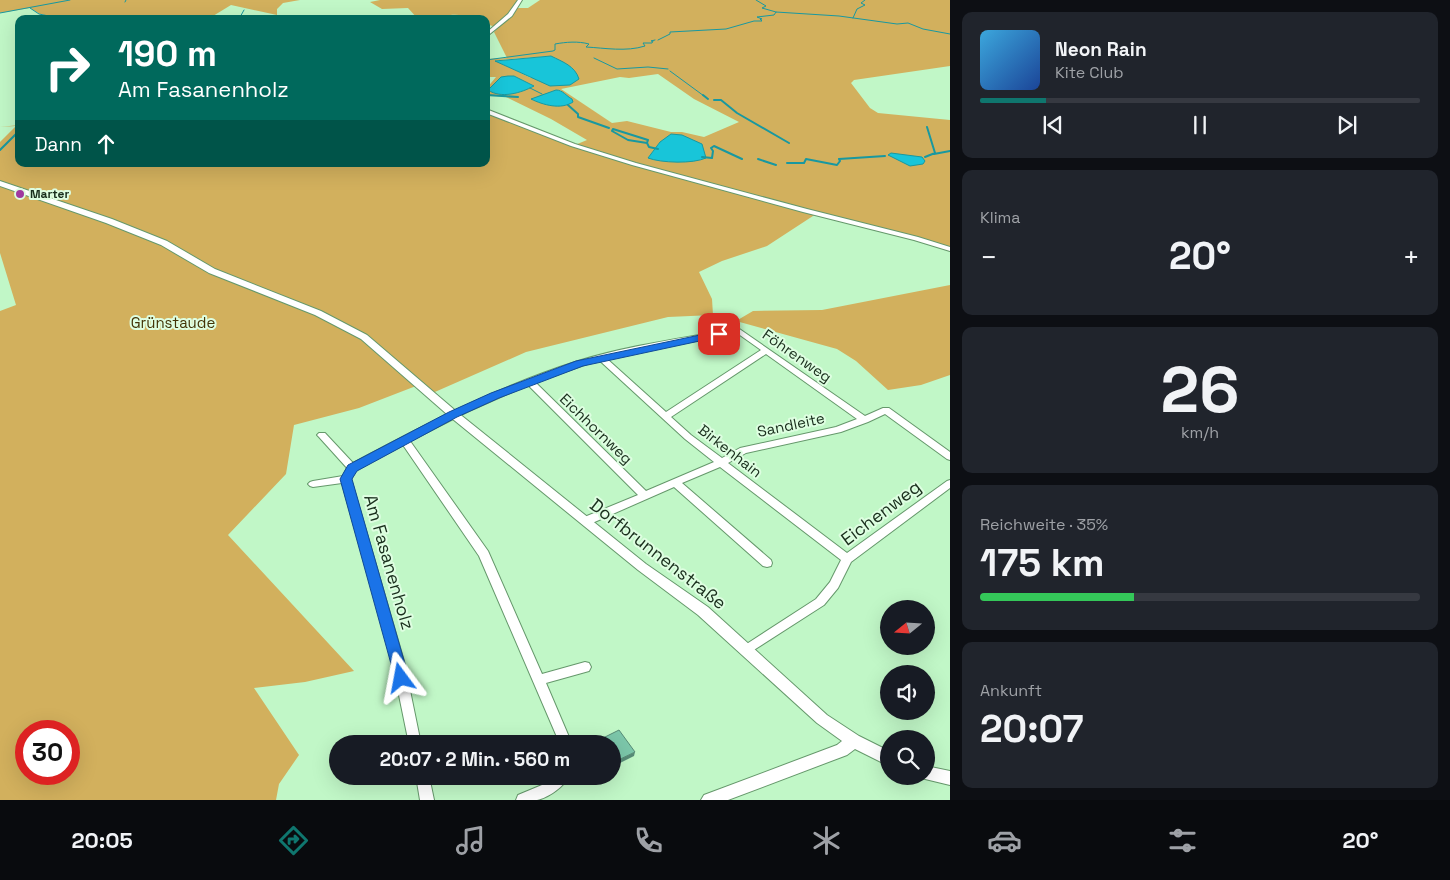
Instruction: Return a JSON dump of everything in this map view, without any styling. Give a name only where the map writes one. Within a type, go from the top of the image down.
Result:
[{"type":"street","points":[[490,32],[510,14],[520,0]]},
{"type":"street","points":[[490,112],[520,122],[573,145],[634,164],[805,211],[916,238],[950,249]]},
{"type":"street","name":"Dorfbrunnenstraße","points":[[0,183],[19,192],[110,221],[164,243],[212,271],[318,313],[364,337],[453,414],[642,567],[702,611],[809,708],[854,741],[880,754]]},
{"type":"street","name":"Föhrenweg","points":[[453,414],[580,363],[738,330],[765,351],[865,420]]},
{"type":"street","points":[[666,416],[765,351]]},
{"type":"street","name":"Birkenhain","points":[[600,358],[720,463],[847,559]]},
{"type":"street","name":"Eichhornweg","points":[[530,382],[644,495]]},
{"type":"street","name":"Sandleite","points":[[586,521],[720,463],[743,450],[838,430],[886,410],[950,457]]},
{"type":"street","points":[[313,484],[346,479],[352,468],[453,414]]},
{"type":"street","points":[[322,435],[352,468]]},
{"type":"street","points":[[404,440],[484,554],[562,735]]},
{"type":"street","name":"Am Fasanenholz","points":[[346,479],[398,661],[413,735]]},
{"type":"street","points":[[675,482],[767,563]]},
{"type":"street","name":"Eichenweg","points":[[746,650],[820,602],[834,585],[847,559],[950,483]]},
{"type":"street","points":[[539,680],[584,667]]},
{"type":"street","points":[[709,800],[842,750],[854,741]]},
{"type":"street","points":[[935,775],[950,778]]},
{"type":"street","points":[[424,785],[427,800]]},
{"type":"street","points":[[523,800],[552,785]]},
{"type":"green space","points":[[0,0],[300,0],[283,3],[277,9],[277,15],[231,5],[215,15],[44,15],[30,8],[0,13]]},
{"type":"green space","points":[[380,0],[519,0],[496,27],[490,25],[490,15],[414,15],[408,8],[382,9],[370,2]]},
{"type":"green space","name":"Grünstaude","points":[[540,0],[950,0],[950,66],[854,80],[851,83],[870,108],[878,113],[950,120],[950,249],[816,214],[767,246],[722,261],[699,272],[712,299],[713,315],[668,317],[526,352],[428,395],[416,386],[359,408],[294,425],[286,474],[228,535],[354,671],[305,682],[254,688],[299,755],[279,784],[276,800],[0,800],[0,311],[16,305],[0,253],[0,142],[15,127],[15,167],[490,167],[490,113],[575,145],[587,140],[551,119],[504,96],[490,95],[490,84],[496,77],[490,77],[490,59],[507,58],[494,32],[517,8],[528,8]],"holes":[[[551,56],[531,78],[496,61]],[[658,74],[694,99],[739,122],[704,137],[682,132],[671,132],[627,121],[612,123],[561,89],[620,77],[629,78]],[[514,76],[534,86],[517,93],[494,93],[493,87]],[[560,90],[573,102],[560,106],[541,103]],[[660,142],[701,160],[678,162],[648,158]]]},
{"type":"green space","points":[[950,285],[950,375],[921,385],[888,390],[856,361],[837,349],[736,321],[753,311],[822,310]]},
{"type":"water","points":[[551,56],[572,68],[579,79],[570,85],[550,86],[495,61]]},
{"type":"water","points":[[514,76],[534,86],[523,91],[505,95],[490,91],[490,88],[501,77]]},
{"type":"water","points":[[556,90],[563,92],[573,102],[563,106],[552,106],[531,99]]},
{"type":"water","points":[[671,134],[682,135],[702,144],[706,158],[677,162],[648,158],[660,142]]},
{"type":"water","points":[[891,153],[922,157],[925,161],[923,164],[910,166],[888,155]]},
{"type":"building","points":[[619,730],[635,752],[621,759],[621,735],[609,735]]},
{"type":"waterway","points":[[0,13],[70,0]]},
{"type":"waterway","points":[[756,0],[766,6],[762,8],[776,12]]},
{"type":"waterway","points":[[853,18],[857,9],[865,5],[861,3],[865,0]]},
{"type":"waterway","points":[[30,8],[44,15]]},
{"type":"waterway","points":[[241,15],[244,10]]},
{"type":"waterway","points":[[658,40],[670,34],[670,32],[726,29],[754,21],[762,21],[760,19],[762,19],[757,17],[774,15],[776,12]]},
{"type":"waterway","points":[[776,12],[853,18]]},
{"type":"waterway","points":[[853,18],[897,24],[908,23],[923,29],[950,34]]},
{"type":"waterway","points":[[490,59],[553,51],[555,50],[555,44],[563,43],[581,42],[589,44],[586,47],[623,49],[638,48],[645,46],[643,43],[652,43],[653,41],[651,41],[655,40]]},
{"type":"waterway","points":[[594,58],[617,69],[648,67],[668,69]]},
{"type":"waterway","points":[[670,71],[704,96]]},
{"type":"waterway","points":[[530,88],[542,94]]},
{"type":"waterway","points":[[490,95],[506,96]]},
{"type":"waterway","points":[[490,95],[518,97]]},
{"type":"waterway","points":[[703,95],[708,99]]},
{"type":"waterway","points":[[714,100],[721,100],[737,113],[789,143]]},
{"type":"waterway","points":[[568,105],[578,114],[578,117],[609,128]]},
{"type":"waterway","points":[[925,157],[935,153],[927,127]]},
{"type":"waterway","points":[[613,129],[648,140],[647,143],[628,140],[612,131],[613,129]]},
{"type":"waterway","points":[[0,150],[15,135]]},
{"type":"waterway","points":[[647,143],[649,147],[658,149]]},
{"type":"waterway","points":[[702,157],[712,158],[713,151],[711,148],[714,146],[742,159]]},
{"type":"waterway","points":[[934,154],[950,151]]},
{"type":"waterway","points":[[787,163],[804,163],[806,159],[837,165],[840,161],[839,159],[885,156]]},
{"type":"waterway","points":[[758,159],[776,165]]},
{"type":"place","name":"Marter","points":[[20,194]]},
{"type":"route","points":[[401,678],[398,661],[346,479],[352,468],[453,414],[495,395],[580,363],[719,334]]}]
